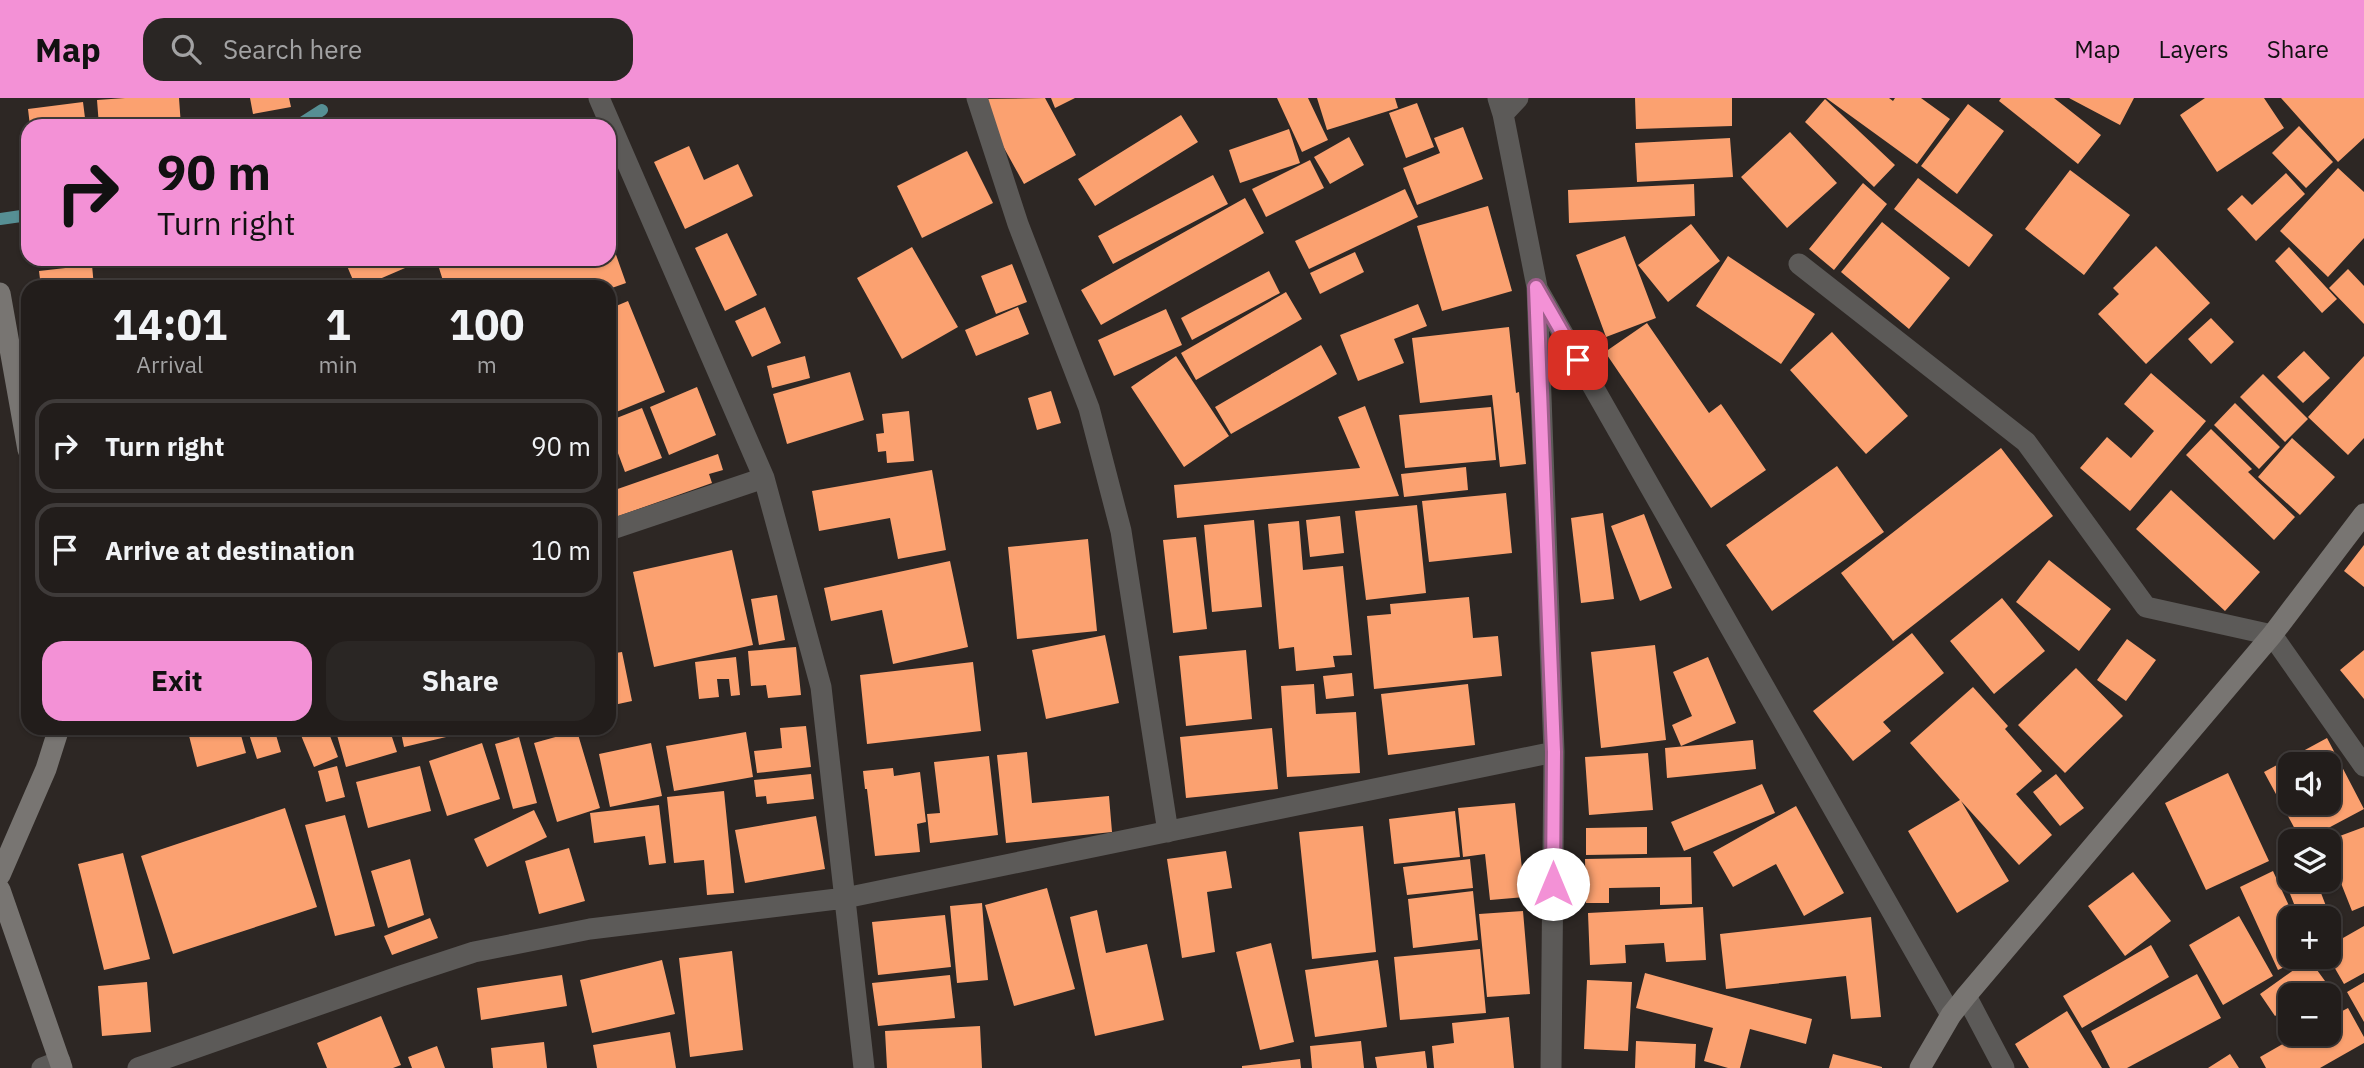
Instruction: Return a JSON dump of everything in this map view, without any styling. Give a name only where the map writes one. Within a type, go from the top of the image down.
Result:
[{"type":"street","points":[[599,98],[608,119]]},
{"type":"street","points":[[977,98],[1018,224],[1089,408],[1121,531],[1168,832]]},
{"type":"street","points":[[1506,103],[1536,287],[1554,752],[1552,1068]]},
{"type":"street","points":[[616,137],[764,478],[821,687],[864,1068]]},
{"type":"street","points":[[1799,264],[2026,442],[2146,607],[2272,635],[2364,766]]},
{"type":"street","points":[[1536,287],[1951,1014]]},
{"type":"street","points":[[0,293],[21,411]]},
{"type":"street","points":[[616,528],[764,478]]},
{"type":"street","points":[[1920,1068],[1951,1014],[2272,635],[2364,514]]},
{"type":"street","points":[[0,874],[46,769],[58,735]]},
{"type":"street","points":[[138,1068],[474,952],[590,929],[845,898],[1554,752]]},
{"type":"street","points":[[0,890],[55,1066]]},
{"type":"street","points":[[1966,996],[2004,1068]]},
{"type":"building","points":[[179,98],[180,119],[98,119],[97,100]]},
{"type":"building","points":[[250,98],[289,98],[291,107],[253,114]]},
{"type":"building","points":[[1045,98],[1076,155],[1024,184],[977,99]]},
{"type":"building","points":[[1051,98],[1075,98],[1055,108]]},
{"type":"building","points":[[1277,98],[1308,98],[1328,140],[1302,152]]},
{"type":"building","points":[[1317,98],[1395,98],[1398,108],[1327,130]]},
{"type":"building","points":[[1635,98],[1732,98],[1732,126],[1636,129]]},
{"type":"building","points":[[1826,98],[1889,98],[1893,101],[1895,98],[1921,98],[1950,119],[1917,164]]},
{"type":"building","points":[[2001,98],[2054,98],[2101,135],[2078,164],[1999,101]]},
{"type":"building","points":[[2069,98],[2134,98],[2120,125]]},
{"type":"building","points":[[2205,98],[2264,98],[2284,128],[2217,172],[2180,115]]},
{"type":"building","points":[[2281,98],[2364,98],[2364,138],[2338,162]]},
{"type":"building","points":[[1825,99],[1895,165],[1874,187],[1805,122]]},
{"type":"building","points":[[83,102],[85,119],[29,119],[28,109]]},
{"type":"building","points":[[1417,103],[1434,147],[1406,158],[1389,113]]},
{"type":"building","points":[[1968,104],[2004,131],[1957,194],[1921,166]]},
{"type":"building","points":[[1181,115],[1198,142],[1095,206],[1078,179]]},
{"type":"building","points":[[2299,126],[2333,162],[2306,188],[2272,153]]},
{"type":"building","points":[[1463,127],[1483,179],[1417,205],[1403,168],[1440,153],[1434,138]]},
{"type":"building","points":[[1289,129],[1300,163],[1240,183],[1229,150]]},
{"type":"building","points":[[1790,132],[1837,183],[1787,228],[1741,177]]},
{"type":"building","points":[[1349,137],[1364,165],[1330,184],[1314,157]]},
{"type":"building","points":[[1730,138],[1733,177],[1637,182],[1635,143]]},
{"type":"building","points":[[689,146],[704,180],[738,164],[753,196],[685,229],[654,162]]},
{"type":"building","points":[[967,151],[993,203],[922,238],[897,186]]},
{"type":"building","points":[[1310,160],[1324,188],[1266,217],[1252,189]]},
{"type":"building","points":[[2338,168],[2364,192],[2364,238],[2328,277],[2280,231]]},
{"type":"building","points":[[2070,170],[2130,215],[2084,275],[2025,229]]},
{"type":"building","points":[[2286,173],[2305,194],[2256,241],[2227,209],[2242,195],[2252,205]]},
{"type":"building","points":[[1213,175],[1228,204],[1113,264],[1098,236]]},
{"type":"building","points":[[1918,178],[1993,235],[1969,267],[1894,209]]},
{"type":"building","points":[[1863,183],[1887,204],[1834,270],[1809,249]]},
{"type":"building","points":[[1694,184],[1695,216],[1569,223],[1568,190]]},
{"type":"building","points":[[1405,189],[1418,217],[1309,269],[1295,241]]},
{"type":"building","points":[[1245,198],[1264,233],[1101,325],[1081,290]]},
{"type":"building","points":[[1488,206],[1512,291],[1442,311],[1417,226]]},
{"type":"building","points":[[1882,222],[1950,278],[1909,329],[1841,272]]},
{"type":"building","points":[[1691,224],[1720,261],[1668,302],[1638,265]]},
{"type":"building","points":[[727,233],[757,295],[725,311],[695,248]]},
{"type":"building","points":[[1625,236],[1656,318],[1606,337],[1576,255]]},
{"type":"building","points":[[2156,246],[2210,303],[2146,364],[2098,314],[2119,294],[2113,288]]},
{"type":"building","points":[[912,247],[958,327],[902,359],[857,278]]},
{"type":"building","points":[[2289,247],[2337,299],[2322,313],[2275,261]]},
{"type":"building","points":[[1355,252],[1364,272],[1320,294],[1310,273]]},
{"type":"building","points":[[616,255],[626,283],[616,287],[616,280],[443,280],[439,268],[616,266]]},
{"type":"building","points":[[1728,256],[1815,314],[1781,364],[1696,306]]},
{"type":"building","points":[[1012,264],[1027,302],[996,314],[981,276]]},
{"type":"building","points":[[92,266],[93,280],[40,280],[39,271]]},
{"type":"building","points":[[347,266],[410,266],[377,280],[353,280]]},
{"type":"building","points":[[2348,269],[2364,286],[2364,324],[2329,288]]},
{"type":"building","points":[[1269,271],[1280,293],[1192,340],[1181,318]]},
{"type":"building","points":[[1286,292],[1302,319],[1196,380],[1181,353]]},
{"type":"building","points":[[628,301],[665,392],[616,412],[616,306]]},
{"type":"building","points":[[1418,304],[1427,326],[1394,339],[1404,363],[1358,381],[1340,335]]},
{"type":"building","points":[[765,307],[781,343],[752,357],[735,321]]},
{"type":"building","points":[[1018,307],[1029,334],[976,356],[965,330]]},
{"type":"building","points":[[1166,309],[1182,345],[1114,376],[1098,340]]},
{"type":"building","points":[[2211,318],[2234,342],[2211,364],[2188,339]]},
{"type":"building","points":[[1647,323],[1709,413],[1721,404],[1766,470],[1711,508],[1605,352]]},
{"type":"building","points":[[1509,327],[1526,464],[1500,467],[1492,395],[1420,403],[1412,338]]},
{"type":"building","points":[[1832,332],[1908,416],[1866,454],[1790,370]]},
{"type":"building","points":[[1321,345],[1337,374],[1231,434],[1215,407]]},
{"type":"building","points":[[2304,351],[2330,378],[2303,403],[2277,377]]},
{"type":"building","points":[[805,356],[810,378],[772,388],[767,366]]},
{"type":"building","points":[[1176,356],[1229,436],[1184,467],[1131,387]]},
{"type":"building","points":[[2364,356],[2364,438],[2348,455],[2308,417]]},
{"type":"building","points":[[850,372],[864,420],[787,444],[773,394]]},
{"type":"building","points":[[2151,373],[2206,421],[2130,511],[2080,468],[2107,437],[2131,458],[2154,431],[2124,404]]},
{"type":"building","points":[[2263,374],[2308,419],[2285,442],[2240,397]]},
{"type":"building","points":[[697,387],[716,435],[669,455],[650,407]]},
{"type":"building","points":[[1051,391],[1061,423],[1037,430],[1028,398]]},
{"type":"building","points":[[2235,403],[2280,447],[2259,469],[2214,425]]},
{"type":"building","points":[[1365,406],[1399,496],[1177,518],[1174,485],[1360,468],[1338,417]]},
{"type":"building","points":[[1491,407],[1496,460],[1405,468],[1399,415]]},
{"type":"building","points":[[642,408],[662,458],[625,472],[616,448],[616,418]]},
{"type":"building","points":[[909,411],[914,461],[887,463],[886,451],[878,452],[876,434],[884,433],[882,414]]},
{"type":"building","points":[[2211,429],[2252,469],[2248,472],[2295,517],[2274,540],[2186,455]]},
{"type":"building","points":[[2292,438],[2335,477],[2300,515],[2258,477]]},
{"type":"building","points":[[2001,448],[2053,516],[1893,641],[1841,573]]},
{"type":"building","points":[[718,454],[723,470],[709,474],[712,483],[616,517],[616,490]]},
{"type":"building","points":[[1837,466],[1884,532],[1772,611],[1726,545]]},
{"type":"building","points":[[1466,467],[1468,490],[1404,497],[1401,474]]},
{"type":"building","points":[[932,470],[946,550],[898,559],[890,518],[819,531],[812,491]]},
{"type":"building","points":[[2171,490],[2260,572],[2225,611],[2136,529]]},
{"type":"building","points":[[1506,493],[1512,553],[1429,562],[1422,501]]},
{"type":"building","points":[[1417,505],[1426,593],[1366,600],[1355,511]]},
{"type":"building","points":[[1603,513],[1614,599],[1581,603],[1571,518]]},
{"type":"building","points":[[1644,514],[1672,588],[1640,601],[1611,526]]},
{"type":"building","points":[[1340,516],[1344,553],[1310,557],[1306,520]]},
{"type":"building","points":[[1254,520],[1262,607],[1212,612],[1204,525]]},
{"type":"building","points":[[1299,521],[1303,570],[1343,566],[1352,655],[1333,656],[1335,667],[1296,671],[1294,647],[1279,649],[1268,524]]},
{"type":"building","points":[[1196,537],[1207,629],[1173,633],[1163,540]]},
{"type":"building","points":[[1088,539],[1097,631],[1017,639],[1008,547]]},
{"type":"building","points":[[2364,545],[2364,587],[2344,571]]},
{"type":"building","points":[[732,550],[753,645],[654,667],[633,572]]},
{"type":"building","points":[[2049,560],[2111,609],[2079,651],[2016,602]]},
{"type":"building","points":[[950,561],[968,647],[893,664],[882,610],[831,621],[824,588]]},
{"type":"building","points":[[777,595],[785,640],[759,645],[751,599]]},
{"type":"building","points":[[1469,597],[1473,638],[1498,636],[1502,676],[1374,689],[1367,616],[1391,614],[1390,604]]},
{"type":"building","points":[[2002,598],[2045,651],[1994,694],[1950,641]]},
{"type":"building","points":[[1912,633],[1944,673],[1883,722],[1891,731],[1853,761],[1813,711]]},
{"type":"building","points":[[1105,635],[1119,703],[1046,719],[1032,650]]},
{"type":"building","points":[[2127,639],[2156,660],[2126,701],[2097,680]]},
{"type":"building","points":[[1655,645],[1666,740],[1601,748],[1591,652]]},
{"type":"building","points":[[796,647],[801,695],[768,698],[766,685],[751,686],[748,651]]},
{"type":"building","points":[[1246,650],[1252,719],[1186,726],[1179,656]]},
{"type":"building","points":[[2364,650],[2364,699],[2340,670]]},
{"type":"building","points":[[622,652],[632,701],[616,704],[616,653]]},
{"type":"building","points":[[736,657],[740,695],[731,696],[729,679],[717,679],[719,697],[699,699],[695,662]]},
{"type":"building","points":[[1708,657],[1736,723],[1681,746],[1672,725],[1692,716],[1673,672]]},
{"type":"building","points":[[973,662],[981,731],[867,744],[860,675]]},
{"type":"building","points":[[2076,668],[2123,716],[2065,773],[2018,725]]},
{"type":"building","points":[[1352,673],[1354,696],[1326,699],[1323,676]]},
{"type":"building","points":[[1314,684],[1316,714],[1356,712],[1360,773],[1287,777],[1281,686]]},
{"type":"building","points":[[1468,684],[1475,745],[1388,755],[1381,694]]},
{"type":"building","points":[[1973,687],[2008,726],[2005,729],[2042,771],[2016,794],[2052,835],[2019,865],[1961,801],[2009,881],[1957,913],[1908,831],[1960,800],[1910,743]]},
{"type":"building","points":[[806,726],[811,767],[757,773],[754,751],[782,748],[780,728]]},
{"type":"building","points":[[1272,728],[1278,789],[1186,798],[1180,737]]},
{"type":"building","points":[[746,732],[753,777],[674,791],[666,746]]},
{"type":"building","points":[[189,735],[241,735],[246,753],[197,767]]},
{"type":"building","points":[[249,735],[276,735],[281,752],[257,759]]},
{"type":"building","points":[[301,735],[330,735],[338,757],[314,767]]},
{"type":"building","points":[[337,735],[391,735],[397,752],[346,767]]},
{"type":"building","points":[[401,735],[455,735],[404,747]]},
{"type":"building","points":[[563,735],[578,735],[600,808],[557,822],[534,743]]},
{"type":"building","points":[[519,737],[537,803],[513,809],[495,744]]},
{"type":"building","points":[[2327,738],[2334,752],[2301,752]]},
{"type":"building","points":[[1753,740],[1756,769],[1667,778],[1665,748]]},
{"type":"building","points":[[482,743],[500,799],[447,816],[429,761]]},
{"type":"building","points":[[651,743],[662,796],[610,807],[599,754]]},
{"type":"building","points":[[1027,752],[1032,803],[1109,796],[1112,832],[1006,843],[997,755]]},
{"type":"building","points":[[1648,753],[1653,810],[1589,815],[1585,757]]},
{"type":"building","points":[[989,756],[998,835],[930,843],[927,814],[940,813],[934,762]]},
{"type":"building","points":[[2278,764],[2278,798],[2264,772]]},
{"type":"building","points":[[2341,765],[2364,809],[2326,829],[2295,829],[2287,815],[2341,815]]},
{"type":"building","points":[[337,766],[345,797],[326,802],[318,771]]},
{"type":"building","points":[[420,766],[431,811],[368,828],[356,782]]},
{"type":"building","points":[[893,768],[894,776],[920,772],[926,822],[917,824],[920,852],[875,856],[863,771]]},
{"type":"building","points":[[2228,773],[2269,861],[2206,890],[2165,803]]},
{"type":"building","points":[[811,774],[814,799],[767,804],[766,796],[756,797],[754,780]]},
{"type":"building","points":[[2056,774],[2084,808],[2060,826],[2033,792]]},
{"type":"building","points":[[1762,784],[1775,813],[1684,851],[1671,822]]},
{"type":"building","points":[[724,791],[734,893],[707,895],[704,860],[674,863],[667,797]]},
{"type":"building","points":[[1515,803],[1525,897],[1490,900],[1485,854],[1463,857],[1458,808]]},
{"type":"building","points":[[659,805],[666,863],[649,865],[645,836],[594,843],[590,813]]},
{"type":"building","points":[[1796,806],[1844,893],[1804,916],[1776,864],[1733,887],[1713,852]]},
{"type":"building","points":[[285,808],[317,907],[173,954],[141,856]]},
{"type":"building","points":[[534,810],[547,837],[487,867],[474,839]]},
{"type":"building","points":[[1455,811],[1460,857],[1394,864],[1389,819]]},
{"type":"building","points":[[345,815],[375,926],[335,936],[305,825]]},
{"type":"building","points":[[816,816],[825,869],[745,883],[735,830]]},
{"type":"building","points":[[1363,826],[1376,952],[1312,959],[1299,832]]},
{"type":"building","points":[[1647,827],[1647,854],[1586,855],[1586,828]]},
{"type":"building","points":[[2364,827],[2364,906],[2352,911],[2341,883],[2341,836]]},
{"type":"building","points":[[569,848],[585,901],[539,914],[525,861]]},
{"type":"building","points":[[1226,851],[1232,888],[1207,892],[1215,952],[1182,958],[1167,859]]},
{"type":"building","points":[[123,853],[150,959],[104,970],[78,864]]},
{"type":"building","points":[[1691,857],[1692,904],[1660,905],[1660,887],[1609,888],[1609,903],[1586,903],[1585,859]]},
{"type":"building","points":[[410,859],[424,915],[388,928],[371,871]]},
{"type":"building","points":[[1470,859],[1473,888],[1407,895],[1403,867]]},
{"type":"building","points":[[2273,871],[2278,882],[2278,892],[2283,892],[2289,906],[2278,906],[2278,969],[2280,969],[2278,970],[2240,887]]},
{"type":"building","points":[[2133,872],[2171,921],[2125,956],[2088,906]]},
{"type":"building","points":[[1047,888],[1075,989],[1014,1006],[985,905]]},
{"type":"building","points":[[1473,891],[1478,940],[1413,948],[1408,899]]},
{"type":"building","points":[[2289,892],[2321,892],[2326,906],[2295,906]]},
{"type":"building","points":[[982,903],[988,980],[957,983],[950,906]]},
{"type":"building","points":[[1703,907],[1706,960],[1666,962],[1664,943],[1625,945],[1626,963],[1590,965],[1588,913]]},
{"type":"building","points":[[1097,910],[1106,953],[1147,944],[1164,1020],[1095,1036],[1070,917]]},
{"type":"building","points":[[1523,911],[1530,994],[1487,997],[1479,914]]},
{"type":"building","points":[[945,915],[951,967],[878,975],[872,922]]},
{"type":"building","points":[[2239,916],[2273,976],[2223,1005],[2189,945]]},
{"type":"building","points":[[1871,917],[1881,1017],[1851,1019],[1846,976],[1726,989],[1720,934]]},
{"type":"building","points":[[430,918],[438,938],[392,955],[384,936]]},
{"type":"building","points":[[2364,926],[2364,973],[2344,984],[2335,969],[2341,969],[2341,939]]},
{"type":"building","points":[[1271,943],[1294,1042],[1260,1050],[1236,952]]},
{"type":"building","points":[[2151,945],[2169,977],[2082,1028],[2063,996]]},
{"type":"building","points":[[1480,949],[1486,1013],[1400,1020],[1394,957]]},
{"type":"building","points":[[732,951],[743,1050],[690,1057],[679,958]]},
{"type":"building","points":[[662,960],[675,1014],[592,1033],[580,980]]},
{"type":"building","points":[[1378,960],[1387,1027],[1315,1037],[1305,970]]},
{"type":"building","points":[[2295,969],[2316,969],[2325,981],[2278,983],[2278,1014],[2275,1016],[2260,994]]},
{"type":"building","points":[[1645,973],[1812,1019],[1806,1044],[1750,1029],[1740,1068],[1728,1068],[1704,1061],[1713,1028],[1636,1008]]},
{"type":"building","points":[[2197,974],[2221,1018],[2127,1068],[2110,1068],[2091,1031]]},
{"type":"building","points":[[562,975],[567,1006],[481,1020],[477,988]]},
{"type":"building","points":[[950,975],[955,1018],[878,1026],[872,983]]},
{"type":"building","points":[[1587,980],[1632,982],[1628,1051],[1584,1049]]},
{"type":"building","points":[[147,982],[151,1032],[102,1036],[98,986]]},
{"type":"building","points":[[2364,982],[2364,1022],[2347,992]]},
{"type":"building","points":[[2348,1008],[2364,1037],[2364,1043],[2320,1068],[2266,1068],[2260,1057],[2279,1046],[2341,1046],[2341,1012]]},
{"type":"building","points":[[2067,1011],[2102,1068],[2029,1068],[2015,1044]]},
{"type":"building","points":[[381,1016],[401,1065],[393,1068],[327,1068],[317,1043]]},
{"type":"building","points":[[1509,1017],[1514,1068],[1434,1068],[1432,1046],[1454,1043],[1452,1023]]},
{"type":"building","points":[[980,1026],[982,1068],[887,1068],[885,1031]]},
{"type":"building","points":[[670,1032],[676,1068],[597,1068],[593,1045]]},
{"type":"building","points":[[1361,1041],[1364,1068],[1312,1068],[1310,1046]]},
{"type":"building","points":[[1636,1041],[1696,1044],[1695,1068],[1635,1068]]},
{"type":"building","points":[[544,1042],[547,1068],[493,1068],[491,1048]]},
{"type":"building","points":[[437,1046],[445,1068],[412,1068],[408,1057]]},
{"type":"building","points":[[1425,1051],[1427,1068],[1377,1068],[1375,1057]]},
{"type":"building","points":[[1833,1054],[1882,1067],[1882,1068],[1829,1068]]},
{"type":"building","points":[[2230,1054],[2239,1068],[2208,1068]]},
{"type":"building","points":[[1300,1059],[1301,1068],[1242,1068],[1242,1066]]},
{"type":"waterway","points":[[308,119],[322,110]]},
{"type":"waterway","points":[[0,219],[21,216]]},
{"type":"route","points":[[1553,884],[1554,752],[1536,287],[1578,360]]}]
